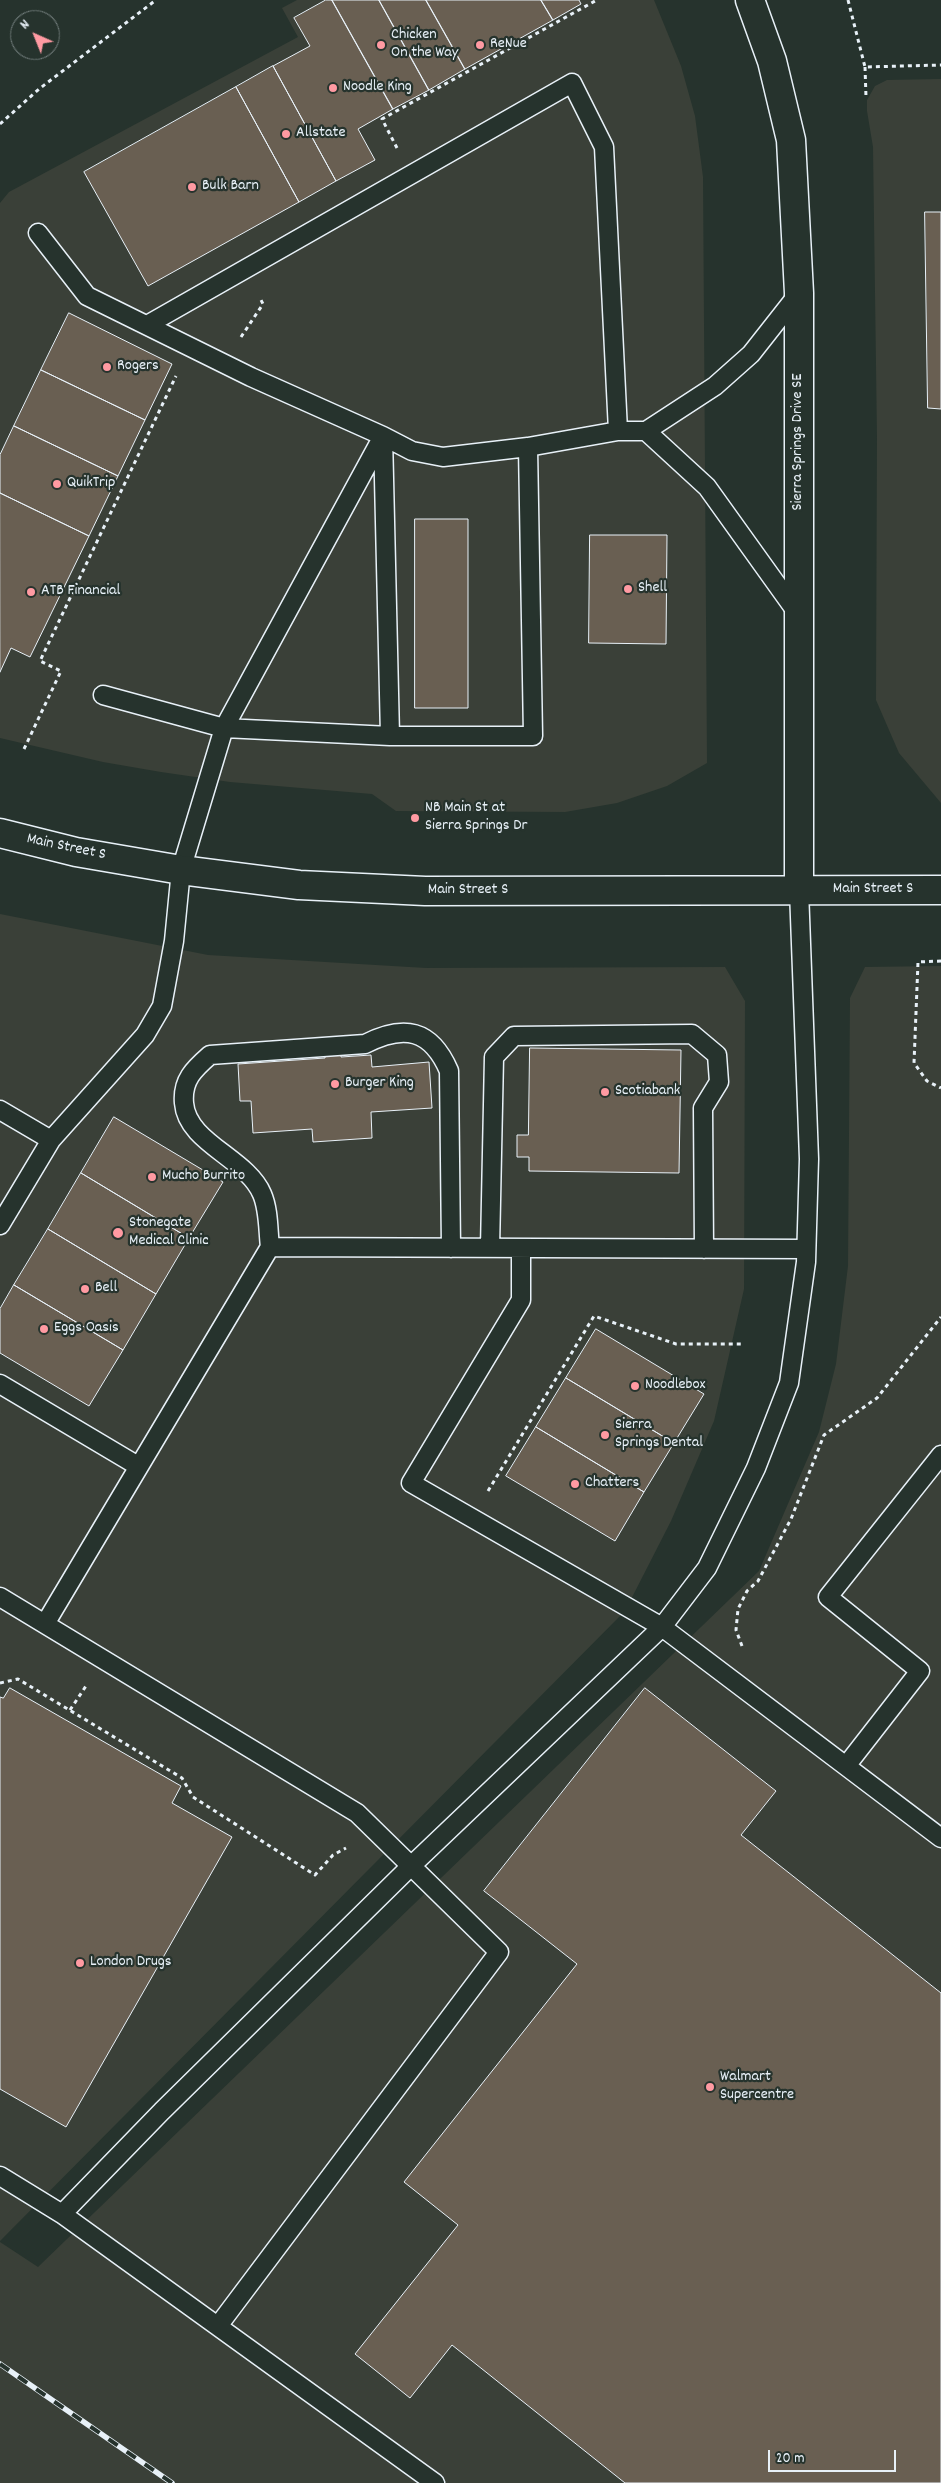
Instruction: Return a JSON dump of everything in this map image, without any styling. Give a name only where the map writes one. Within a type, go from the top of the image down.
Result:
[{"type":"main road","name":"Sierra Springs Drive SE","points":[[750,0],[772,61],[791,140],[799,293],[798,614],[800,890]]},
{"type":"main road","name":"Main Street S","points":[[0,834],[76,852],[181,870],[299,885],[424,891],[941,890]]},
{"type":"lane","points":[[147,325],[572,83],[604,147],[618,430]]},
{"type":"lane","points":[[38,233],[87,296],[225,364],[412,451],[443,458],[528,447],[618,430],[646,431],[715,386],[751,354],[799,293]]},
{"type":"lane","points":[[646,431],[707,487],[798,614]]},
{"type":"lane","points":[[0,1226],[51,1140],[146,1035],[162,1006],[174,941],[181,870],[224,728],[383,436]]},
{"type":"lane","points":[[383,436],[390,736]]},
{"type":"lane","points":[[103,694],[224,728],[390,736],[533,736],[528,447]]},
{"type":"lane","points":[[62,2214],[162,2112],[411,1866],[662,1627],[707,1568],[756,1468],[789,1383],[806,1249],[809,1159],[800,890]]},
{"type":"lane","points":[[45,1624],[270,1247],[262,1194],[250,1176],[193,1127],[185,1114],[185,1082],[196,1067],[210,1055],[364,1044],[384,1034],[407,1032],[428,1040],[441,1052],[450,1071],[451,1248]]},
{"type":"lane","points":[[490,1248],[494,1057],[514,1036],[692,1034],[717,1055],[719,1082],[703,1108],[704,1249]]},
{"type":"lane","points":[[0,1110],[51,1140]]},
{"type":"lane","points":[[270,1247],[806,1249]]},
{"type":"lane","points":[[521,1248],[522,1300],[411,1483],[662,1627],[748,1690],[941,1838]]},
{"type":"lane","points":[[0,1384],[138,1466]]},
{"type":"lane","points":[[846,1766],[920,1671],[828,1597],[941,1455]]},
{"type":"lane","points":[[0,1597],[358,1813],[498,1952],[218,2326]]},
{"type":"lane","points":[[0,2176],[62,2214],[435,2483]]},
{"type":"path","points":[[0,124],[40,89],[156,0]]},
{"type":"path","points":[[848,0],[864,67],[866,97]]},
{"type":"path","points":[[398,150],[382,119],[596,2]]},
{"type":"path","points":[[864,67],[941,65]]},
{"type":"path","points":[[225,364],[263,304],[246,269]]},
{"type":"path","points":[[24,749],[61,671],[40,661],[180,369]]},
{"type":"path","points":[[941,961],[918,962],[914,1063],[927,1081],[941,1088]]},
{"type":"path","points":[[495,1495],[487,1490],[594,1316],[676,1344],[743,1344]]},
{"type":"path","points":[[748,1690],[742,1648],[736,1630],[738,1609],[747,1591],[758,1581],[792,1519],[824,1435],[876,1398],[941,1317]]},
{"type":"path","points":[[0,1683],[18,1679],[182,1778],[193,1797],[315,1875],[333,1855],[354,1844]]},
{"type":"shaded area","points":[[297,0],[654,0],[681,66],[695,116],[703,177],[707,763],[667,786],[617,803],[565,812],[396,811],[372,794],[230,782],[161,772],[103,762],[0,738],[0,203],[9,192],[298,37],[282,8]]},
{"type":"shaded area","points":[[941,79],[941,803],[899,753],[876,700],[877,437],[873,147],[867,100],[875,86],[887,80]]},
{"type":"shaded area","points":[[0,914],[208,955],[426,968],[725,967],[745,1001],[744,1289],[714,1421],[671,1521],[625,1611],[0,2241]]},
{"type":"shaded area","points":[[941,966],[941,2483],[0,2483],[0,2242],[38,2267],[759,1571],[819,1432],[836,1364],[848,1266],[850,998],[865,967]]},
{"type":"building","name":"Noodle King","points":[[326,0],[332,0],[393,109],[358,129],[375,160],[336,181],[273,66],[310,46],[294,18]]},
{"type":"building","name":"Chicken On the Way","points":[[332,0],[379,0],[429,90],[393,109]]},
{"type":"building","points":[[379,0],[426,0],[465,69],[429,90]]},
{"type":"building","name":"ReNue","points":[[426,0],[541,0],[553,20],[465,69]]},
{"type":"building","points":[[541,0],[579,0],[581,4],[553,20]]},
{"type":"building","name":"Allstate","points":[[273,66],[336,181],[299,202],[236,87]]},
{"type":"building","name":"Bulk Barn","points":[[236,87],[299,202],[148,286],[84,172]]},
{"type":"building","points":[[925,212],[941,212],[941,409],[928,408]]},
{"type":"building","name":"Rogers","points":[[69,313],[172,364],[145,420],[41,370]]},
{"type":"building","points":[[41,370],[145,420],[118,476],[14,426]]},
{"type":"building","name":"QuikTrip","points":[[14,426],[118,476],[89,536],[0,493],[0,455]]},
{"type":"building","name":"ATB Financial","points":[[0,493],[89,536],[30,657],[11,648],[0,672]]},
{"type":"building","points":[[415,519],[468,519],[468,708],[415,708]]},
{"type":"building","name":"Shell","points":[[590,535],[667,535],[666,644],[589,643]]},
{"type":"building","name":"Scotiabank","points":[[530,1048],[681,1050],[679,1173],[529,1171],[529,1157],[517,1157],[517,1135],[528,1135]]},
{"type":"building","name":"Burger King","points":[[341,1052],[341,1057],[371,1055],[372,1067],[429,1062],[432,1108],[371,1112],[372,1138],[313,1142],[312,1129],[253,1133],[251,1101],[240,1101],[238,1064],[325,1058],[325,1053]]},
{"type":"building","name":"Mucho Burrito","points":[[114,1117],[223,1182],[189,1238],[81,1173]]},
{"type":"building","name":"Stonegate Medical Clinic","points":[[81,1173],[189,1238],[156,1294],[48,1229]]},
{"type":"building","name":"Bell","points":[[48,1229],[156,1294],[123,1350],[14,1285]]},
{"type":"building","name":"Eggs Oasis","points":[[14,1285],[123,1350],[89,1406],[0,1353],[0,1309]]},
{"type":"building","name":"Noodlebox","points":[[596,1329],[704,1394],[674,1443],[566,1378]]},
{"type":"building","name":"Sierra Springs Dental","points":[[566,1378],[674,1443],[644,1492],[536,1427]]},
{"type":"building","name":"Chatters","points":[[536,1427],[644,1492],[615,1541],[506,1476]]},
{"type":"building","name":"London Drugs","points":[[10,1688],[181,1786],[172,1803],[232,1837],[66,2127],[0,2089],[0,1697],[3,1698]]},
{"type":"building","name":"Walmart Supercentre","points":[[645,1688],[776,1791],[741,1835],[941,1993],[941,2483],[625,2483],[452,2345],[410,2398],[355,2354],[458,2225],[404,2182],[577,1964],[484,1891]]},
{"type":"railway","points":[[0,2364],[172,2483]]},
{"type":"place","name":"Chicken On the Way","points":[[381,45]]},
{"type":"place","name":"ReNue","points":[[480,45]]},
{"type":"place","name":"Noodle King","points":[[333,88]]},
{"type":"place","name":"Allstate","points":[[286,134]]},
{"type":"place","name":"Bulk Barn","points":[[192,187]]},
{"type":"place","name":"Rogers","points":[[107,367]]},
{"type":"place","name":"QuikTrip","points":[[57,484]]},
{"type":"place","name":"Shell","points":[[628,589]]},
{"type":"place","name":"ATB Financial","points":[[31,592]]},
{"type":"place","name":"NB Main St at Sierra Springs Dr","points":[[415,818]]},
{"type":"place","name":"Burger King","points":[[335,1084]]},
{"type":"place","name":"Scotiabank","points":[[605,1092]]},
{"type":"place","name":"Mucho Burrito","points":[[152,1177]]},
{"type":"place","name":"Stonegate Medical Clinic","points":[[118,1233]]},
{"type":"place","name":"Bell","points":[[85,1289]]},
{"type":"place","name":"Eggs Oasis","points":[[44,1329]]},
{"type":"place","name":"Noodlebox","points":[[635,1386]]},
{"type":"place","name":"Sierra Springs Dental","points":[[605,1435]]},
{"type":"place","name":"Chatters","points":[[575,1484]]},
{"type":"place","name":"London Drugs","points":[[80,1963]]},
{"type":"place","name":"Walmart Supercentre","points":[[710,2087]]}]
